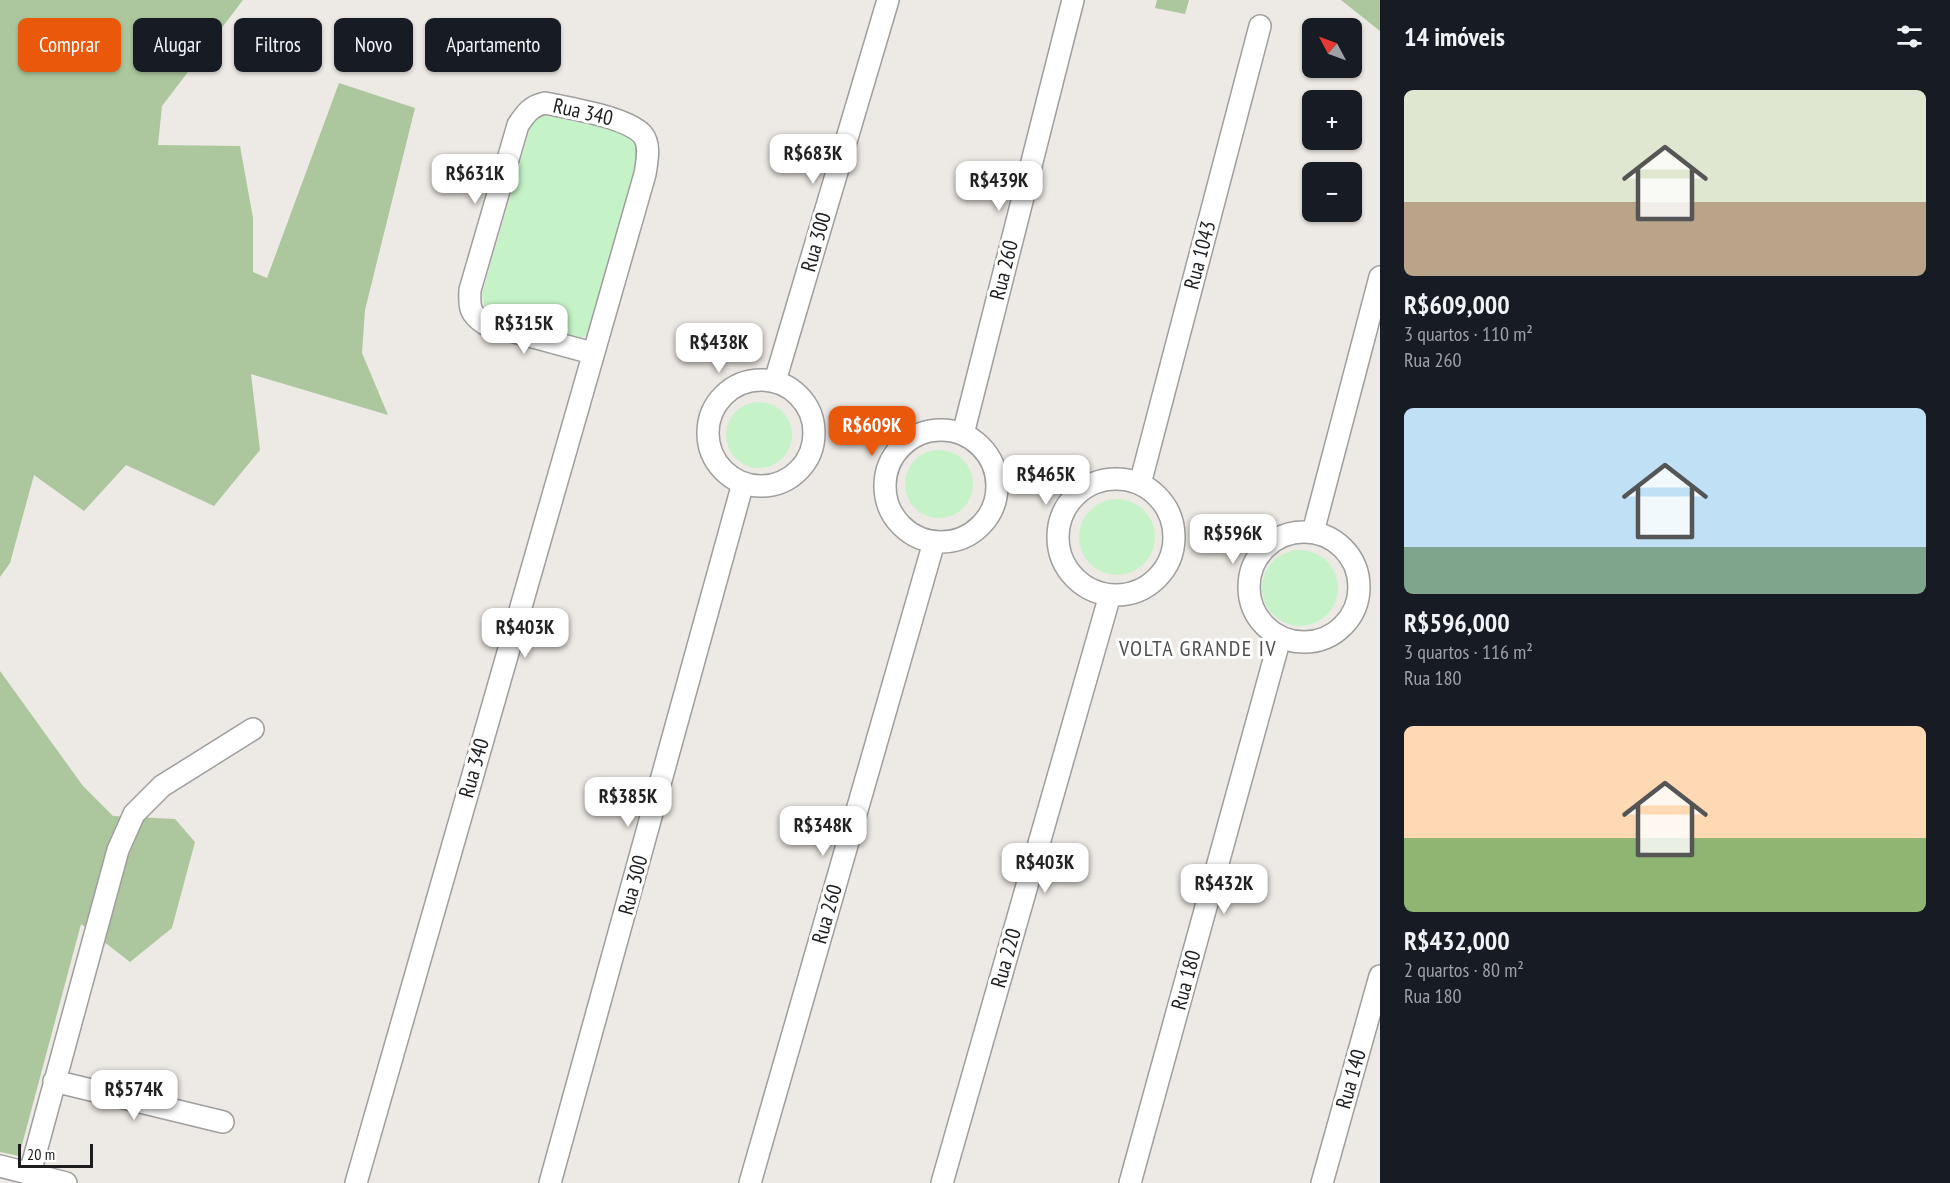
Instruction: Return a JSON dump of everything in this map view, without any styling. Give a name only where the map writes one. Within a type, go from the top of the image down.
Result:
[{"type":"street","name":"Rua 300","points":[[775,381],[888,0]]},
{"type":"street","name":"Rua 260","points":[[963,434],[1073,0]]},
{"type":"street","name":"Rua 1043","points":[[1140,484],[1260,26]]},
{"type":"street","name":"Rua 340","points":[[357,1183],[592,353],[645,174],[648,152],[643,135],[627,123],[545,102],[534,106],[518,125],[470,290],[469,304],[474,317],[484,324],[592,353]]},
{"type":"street","points":[[1313,532],[1380,278]]},
{"type":"street","points":[[757,380],[775,381],[791,388],[804,400],[812,415],[814,432],[812,448],[804,464],[792,476],[777,484],[760,486],[743,483],[728,474],[715,461],[709,444],[708,426],[714,409],[724,394],[740,384],[757,380]]},
{"type":"street","points":[[944,430],[963,434],[989,457],[995,474],[996,491],[992,509],[982,524],[968,535],[952,541],[934,542],[916,537],[900,526],[890,510],[884,492],[886,472],[894,455],[908,441],[924,432],[944,430]]},
{"type":"street","points":[[1121,479],[1140,484],[1155,494],[1167,508],[1173,525],[1174,543],[1169,561],[1159,576],[1145,588],[1128,594],[1110,595],[1090,590],[1075,578],[1063,561],[1059,542],[1060,522],[1069,504],[1083,490],[1101,481],[1121,479]]},
{"type":"street","name":"Rua 300","points":[[550,1183],[743,483]]},
{"type":"street","points":[[1295,532],[1313,532],[1330,537],[1345,549],[1355,566],[1359,584],[1357,603],[1348,620],[1334,633],[1316,641],[1297,642],[1280,638],[1266,628],[1255,614],[1249,597],[1249,579],[1254,562],[1264,548],[1278,537],[1295,532]]},
{"type":"street","name":"Rua 260","points":[[750,1183],[934,542]]},
{"type":"street","name":"Rua 220","points":[[942,1183],[1110,595]]},
{"type":"street","name":"Rua 180","points":[[1130,1183],[1280,638]]},
{"type":"street","points":[[30,1173],[118,850],[134,814],[162,786],[254,729]]},
{"type":"street","name":"Rua 140","points":[[1322,1183],[1380,976]]},
{"type":"street","points":[[54,1081],[223,1122]]},
{"type":"street","points":[[0,1166],[66,1183]]},
{"type":"green space","points":[[0,0],[243,0],[222,27],[222,18],[133,18],[133,72],[188,72],[162,106],[158,145],[240,146],[253,218],[253,272],[267,278],[339,83],[415,108],[365,310],[362,353],[388,415],[251,374],[260,450],[214,506],[126,465],[84,511],[34,475],[10,563],[0,577]]},
{"type":"green space","points":[[1157,0],[1189,0],[1185,14],[1155,8]]},
{"type":"green space","points":[[1341,0],[1380,0],[1380,31]]},
{"type":"green space","points":[[540,116],[557,117],[627,134],[636,143],[639,155],[591,323],[586,336],[574,340],[494,317],[485,308],[482,294],[531,125]]},
{"type":"green space","points":[[753,402],[765,402],[777,407],[787,417],[792,435],[790,448],[777,463],[765,468],[753,468],[741,463],[731,453],[726,441],[726,429],[731,417],[741,407]]},
{"type":"green space","points":[[939,450],[952,452],[963,460],[971,471],[973,484],[971,497],[963,508],[952,516],[939,518],[926,516],[915,508],[907,497],[905,484],[907,471],[915,460],[926,452]]},
{"type":"green space","points":[[1117,499],[1132,502],[1144,510],[1152,522],[1155,537],[1152,552],[1144,564],[1132,572],[1117,575],[1102,572],[1090,564],[1082,552],[1079,537],[1082,522],[1090,510],[1102,502]]},
{"type":"green space","points":[[1300,550],[1315,553],[1327,561],[1335,573],[1338,588],[1335,603],[1327,615],[1315,623],[1300,626],[1285,623],[1273,615],[1265,603],[1262,588],[1265,573],[1273,561],[1285,553]]},
{"type":"green space","points":[[0,671],[83,786],[113,816],[175,819],[195,842],[172,928],[130,962],[81,924],[19,1156],[0,1152]]},
{"type":"district","name":"VOLTA GRANDE IV","points":[[1198,648]]}]
